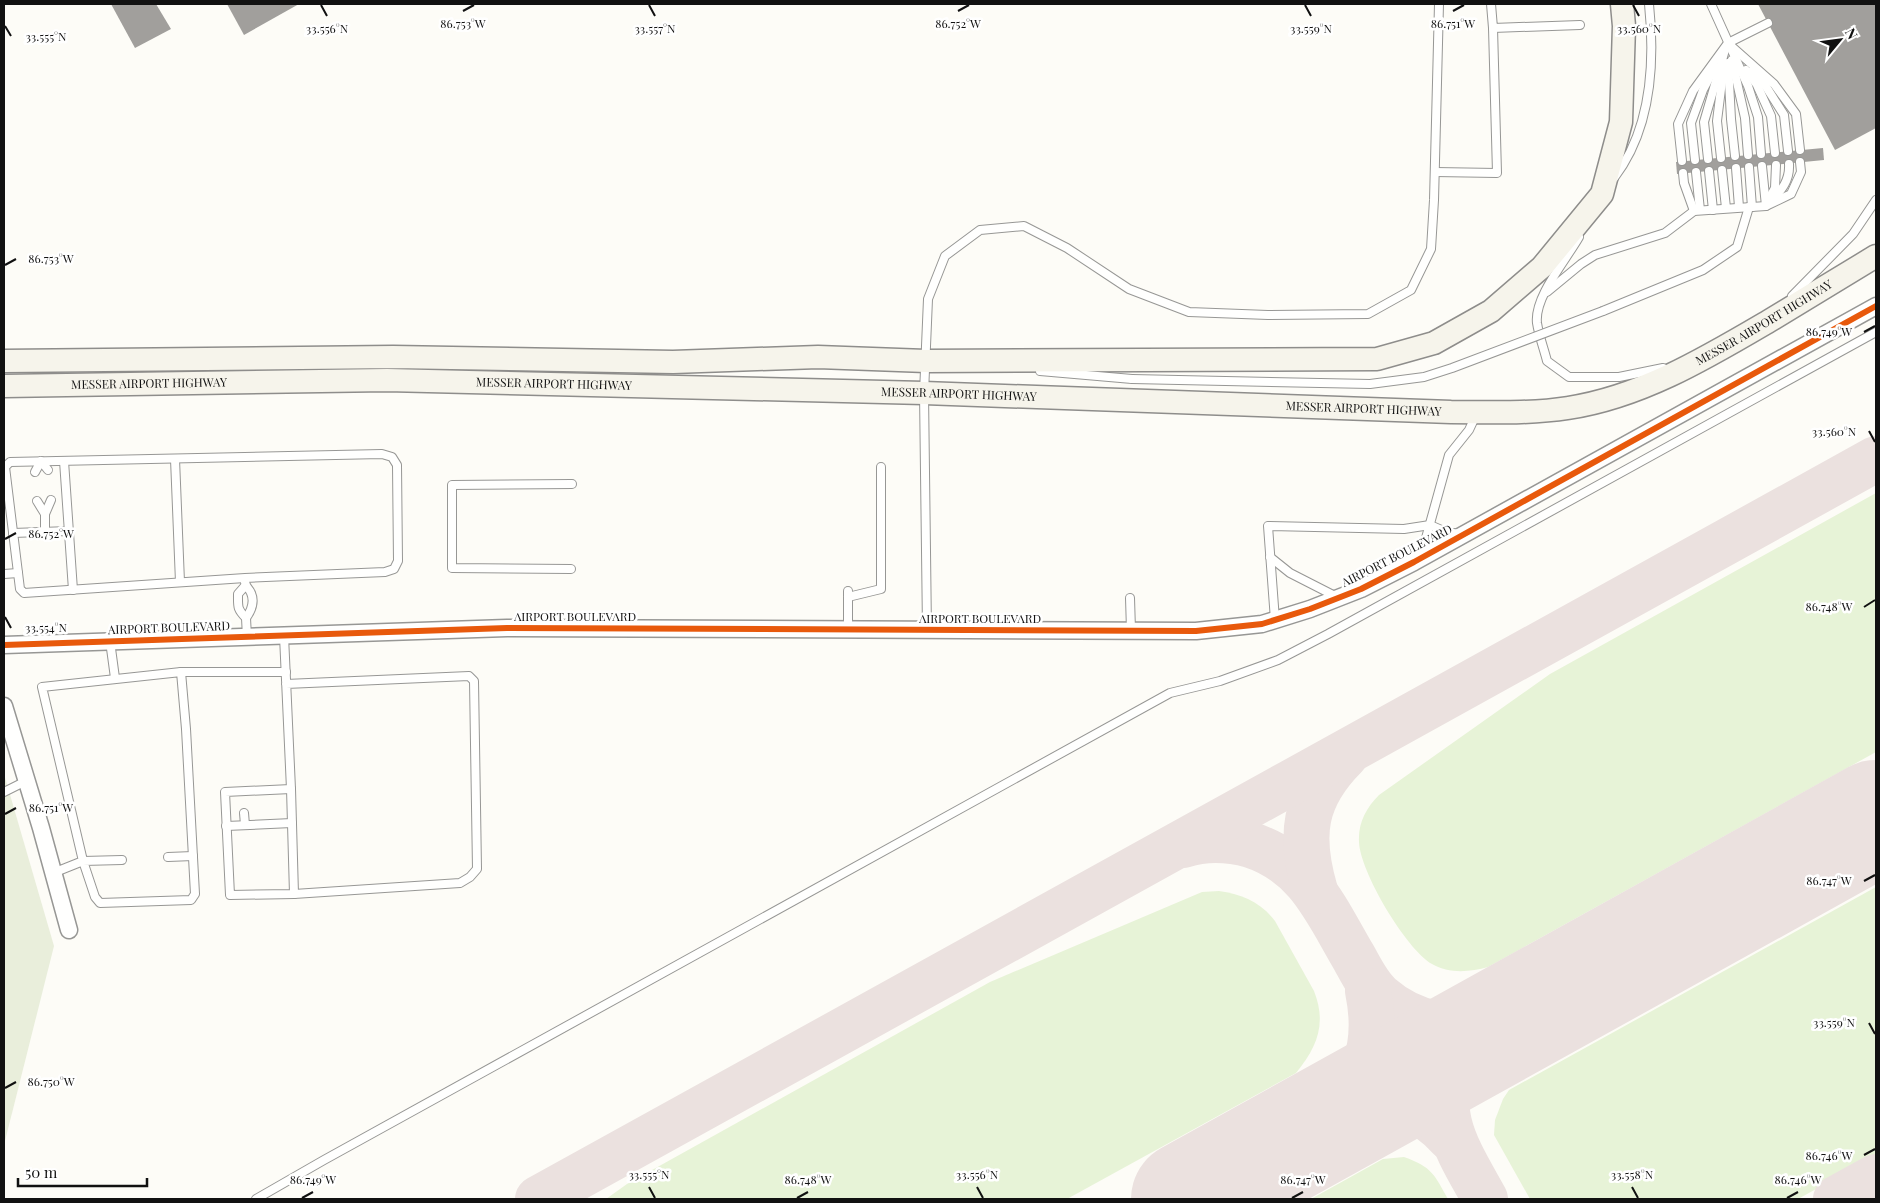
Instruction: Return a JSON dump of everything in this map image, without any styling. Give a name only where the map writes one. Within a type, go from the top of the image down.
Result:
[{"type":"main road","name":"MESSER AIRPORT HIGHWAY","points":[[4,360],[393,357],[673,362],[818,357],[926,361],[1376,359],[1434,343],[1491,312],[1542,267],[1602,194],[1621,122],[1624,26],[1622,4]]},
{"type":"main road","name":"MESSER AIRPORT HIGHWAY","points":[[4,386],[387,380],[924,393],[1514,412],[1568,408],[1613,397],[1654,383],[1738,339],[1876,256]]},
{"type":"street","name":"AIRPORT BOULEVARD","points":[[4,645],[507,628],[1196,630],[1262,624],[1362,589],[1876,306]]},
{"type":"street","points":[[4,706],[69,930]]},
{"type":"lane","points":[[927,630],[924,393],[928,299],[945,256],[980,230],[1024,226],[1067,248],[1129,288],[1189,312],[1268,315],[1368,314],[1411,290],[1431,248],[1435,172],[1439,4]]},
{"type":"lane","points":[[1435,172],[1497,173],[1491,4]]},
{"type":"lane","points":[[1649,4],[1652,39],[1648,95],[1639,133],[1621,169],[1602,194],[1570,254],[1540,299],[1537,322],[1547,361],[1569,377],[1619,377],[1699,361]]},
{"type":"lane","points":[[1711,4],[1748,86],[1758,117],[1761,154]]},
{"type":"lane","points":[[1682,161],[1678,124],[1693,91],[1728,43],[1768,23]]},
{"type":"lane","points":[[1493,28],[1580,25]]},
{"type":"lane","points":[[1728,43],[1774,84],[1796,114],[1800,150]]},
{"type":"lane","points":[[1728,43],[1765,85],[1784,115],[1788,151]]},
{"type":"lane","points":[[1728,43],[1757,85],[1771,116],[1775,152]]},
{"type":"lane","points":[[1728,43],[1745,118],[1748,155]]},
{"type":"lane","points":[[1728,43],[1731,120],[1735,156]]},
{"type":"lane","points":[[1721,158],[1717,121],[1728,43]]},
{"type":"lane","points":[[1708,159],[1704,122],[1728,43]]},
{"type":"lane","points":[[1695,160],[1691,123],[1703,90],[1728,43]]},
{"type":"lane","points":[[1540,299],[1580,264],[1595,255],[1665,233],[1697,211],[1766,206],[1791,194],[1801,172],[1800,162]]},
{"type":"lane","points":[[1766,206],[1783,189],[1790,173],[1789,164]]},
{"type":"lane","points":[[1766,206],[1775,188],[1776,165]]},
{"type":"lane","points":[[1762,166],[1766,206]]},
{"type":"lane","points":[[1749,167],[1751,207]]},
{"type":"lane","points":[[1736,168],[1740,207]]},
{"type":"lane","points":[[1722,170],[1726,208]]},
{"type":"lane","points":[[1709,171],[1713,210]]},
{"type":"lane","points":[[1696,172],[1697,211]]},
{"type":"lane","points":[[1683,173],[1684,183],[1697,211]]},
{"type":"lane","points":[[1738,339],[1808,281],[1853,234],[1876,200]]},
{"type":"lane","name":"MESSER AIRPORT HIGHWAY","points":[[1034,370],[1132,379],[1370,384],[1424,377],[1603,311],[1703,270],[1737,247],[1751,207]]},
{"type":"lane","points":[[256,1199],[1170,692],[1220,681],[1278,660],[1876,332]]},
{"type":"lane","name":"MESSER AIRPORT HIGHWAY","points":[[926,361],[1014,369]]},
{"type":"lane","points":[[1421,558],[1449,455],[1469,430],[1478,412]]},
{"type":"lane","points":[[382,454],[392,458],[397,465],[398,561],[394,568],[385,572],[245,582],[180,582],[24,593],[20,589],[5,467],[10,462],[64,461],[382,454]]},
{"type":"lane","points":[[175,459],[180,582]]},
{"type":"lane","points":[[41,461],[48,470]]},
{"type":"lane","points":[[35,472],[41,461]]},
{"type":"lane","points":[[64,461],[73,590]]},
{"type":"lane","points":[[848,630],[848,594],[881,589],[881,467]]},
{"type":"lane","points":[[571,569],[452,568],[452,485],[572,484]]},
{"type":"lane","points":[[44,514],[51,500]]},
{"type":"lane","points":[[38,501],[44,514],[45,532]]},
{"type":"lane","points":[[1275,620],[1268,526],[1404,529],[1430,525],[1446,532],[1464,534]]},
{"type":"lane","points":[[13,533],[69,530]]},
{"type":"lane","points":[[1270,557],[1290,573],[1339,598]]},
{"type":"lane","points":[[4,574],[18,573]]},
{"type":"lane","points":[[245,582],[252,593],[252,610],[246,618],[247,637]]},
{"type":"lane","points":[[245,582],[238,594],[238,610],[246,618]]},
{"type":"lane","points":[[1130,598],[1131,630]]},
{"type":"lane","points":[[284,636],[294,894]]},
{"type":"lane","points":[[110,641],[115,678]]},
{"type":"lane","points":[[181,672],[195,894],[191,900],[100,903],[83,861],[42,687],[181,672],[286,672]]},
{"type":"lane","points":[[286,684],[469,676],[474,681],[475,692],[478,869],[460,883],[294,894],[230,895],[225,792],[291,788]]},
{"type":"lane","points":[[4,792],[26,780]]},
{"type":"lane","points":[[244,814],[245,825]]},
{"type":"lane","points":[[226,826],[292,823]]},
{"type":"lane","points":[[168,857],[193,856]]},
{"type":"lane","points":[[53,872],[83,861],[122,860]]},
{"type":"green space","points":[[1876,493],[1876,752],[1488,967],[1467,971],[1452,971],[1432,964],[1421,956],[1386,909],[1367,872],[1361,855],[1359,835],[1361,822],[1370,805],[1379,795],[1550,674]]},
{"type":"green space","points":[[4,774],[54,946],[4,1145]]},
{"type":"green space","points":[[1876,887],[1876,1156],[1798,1199],[1530,1199],[1494,1135],[1495,1120],[1503,1099],[1509,1090]]},
{"type":"green space","points":[[1219,891],[1235,894],[1250,900],[1269,914],[1275,921],[1314,991],[1318,1003],[1320,1025],[1310,1054],[1296,1073],[1067,1199],[606,1199],[627,1184],[990,982],[1202,892]]},
{"type":"green space","points":[[1404,1157],[1427,1168],[1439,1183],[1448,1199],[1311,1199],[1383,1159]]},
{"type":"building","points":[[111,4],[156,4],[171,29],[135,48]]},
{"type":"building","points":[[227,4],[299,4],[244,35]]},
{"type":"building","points":[[1758,4],[1876,4],[1876,128],[1835,150]]},
{"type":"building","points":[[1823,148],[1824,160],[1677,174],[1676,162]]},
{"type":"taxiway","points":[[538,1199],[1876,459]]},
{"type":"taxiway","points":[[1315,891],[1307,853],[1306,835],[1308,819],[1320,787],[1345,756]]},
{"type":"taxiway","points":[[1183,845],[1208,840],[1234,841],[1251,845],[1270,853],[1287,863],[1313,890],[1324,905],[1365,978],[1372,988],[1394,1007],[1421,1020],[1436,1024],[1451,1027],[1498,1028]]},
{"type":"taxiway","points":[[1320,1126],[1347,1096],[1365,1066],[1372,1031],[1368,991]]},
{"type":"taxiway","points":[[1373,993],[1449,1133]]},
{"type":"taxiway","points":[[1485,1199],[1466,1165],[1451,1130],[1447,1113],[1447,1095],[1452,1076],[1462,1058],[1490,1032]]},
{"type":"taxiway","points":[[1358,1105],[1385,1105],[1408,1109],[1430,1120],[1450,1138]]},
{"type":"taxiway","points":[[1836,1199],[1876,1177]]},
{"type":"runway","points":[[1189,1199],[1876,818]]},
{"type":"cycle path","points":[[4,645],[507,628],[1196,631],[1262,624],[1310,609],[1361,589],[1414,562],[1876,306]]}]
